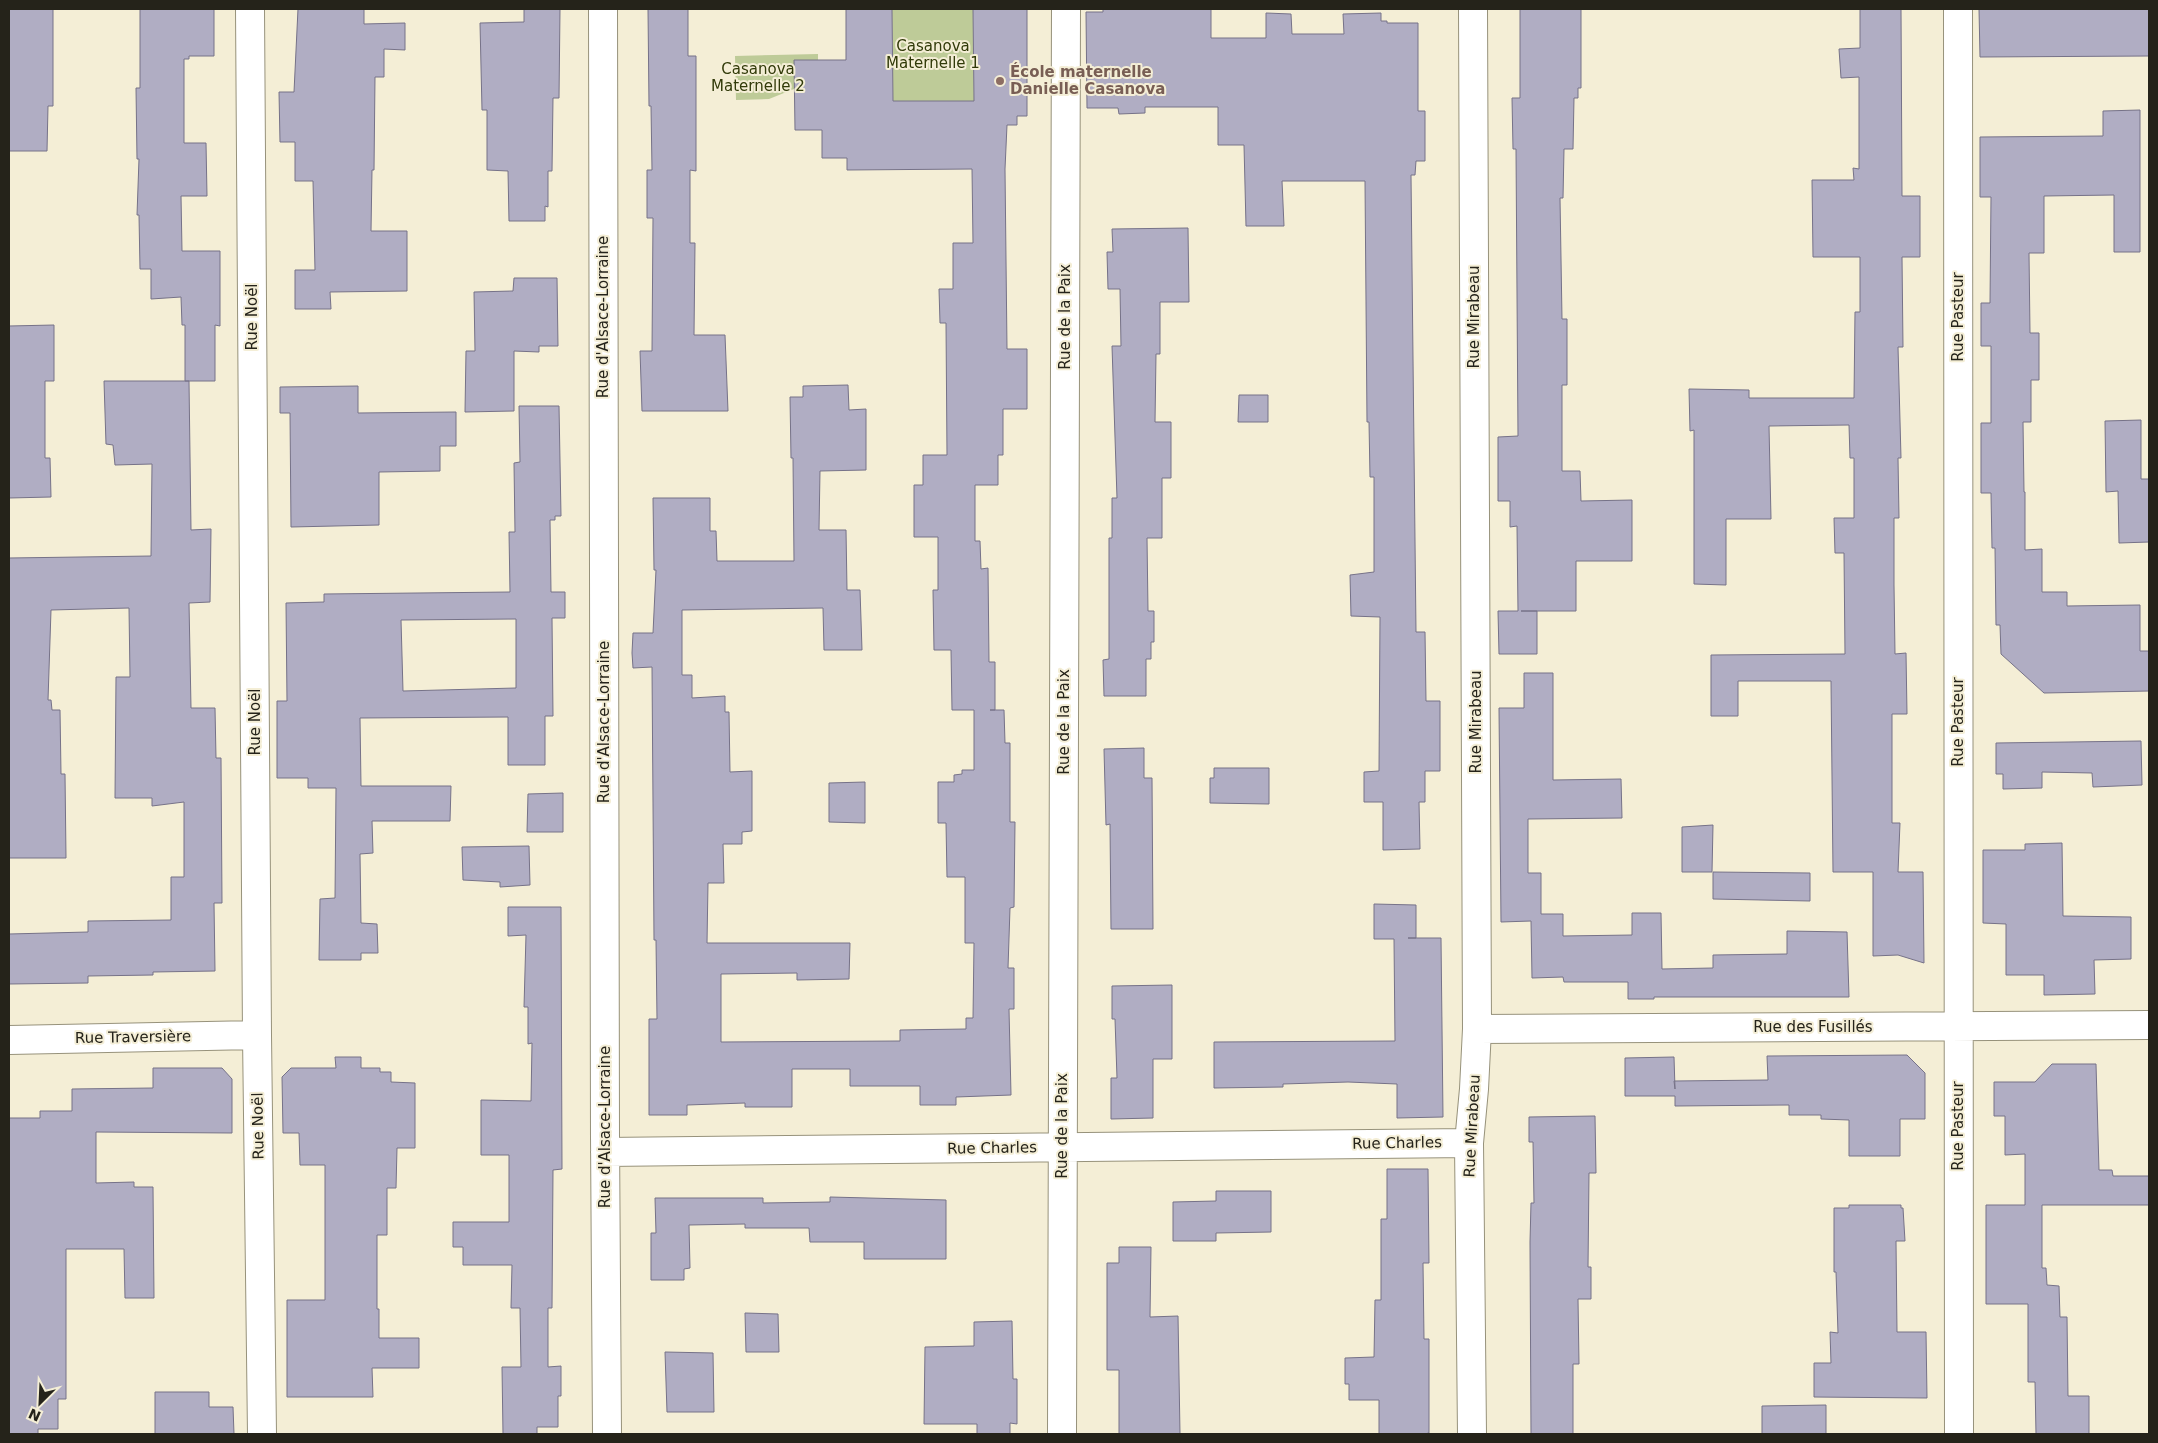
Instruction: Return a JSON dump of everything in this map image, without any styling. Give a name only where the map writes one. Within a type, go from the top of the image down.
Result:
[{"type":"street","name":"Rue Noël","points":[[250,9],[257,1035],[262,1434]]},
{"type":"street","name":"Rue d'Alsace-Lorraine","points":[[603,9],[607,1434]]},
{"type":"street","name":"Rue de la Paix","points":[[1062,1434],[1066,9]]},
{"type":"street","name":"Rue Mirabeau","points":[[1472,1434],[1470,1143],[1476,1029],[1474,9]]},
{"type":"street","name":"Rue Pasteur","points":[[1958,9],[1957,1026],[1959,1434]]},
{"type":"street","name":"Rue des Fusillés","points":[[1476,1029],[2149,1025]]},
{"type":"street","name":"Rue Traversière","points":[[9,1040],[257,1035]]},
{"type":"street","name":"Rue Charles","points":[[605,1152],[1470,1143]]},
{"type":"green space","name":"Casanova Maternelle 1","points":[[892,9],[973,9],[974,101],[893,101]]},
{"type":"green space","name":"Casanova Maternelle 2","points":[[818,54],[818,89],[794,89],[769,99],[736,100],[735,56]]},
{"type":"building","points":[[9,9],[53,9],[53,106],[48,106],[47,151],[9,151]]},
{"type":"building","points":[[140,9],[214,9],[214,56],[189,56],[189,59],[184,59],[184,143],[206,143],[207,196],[181,196],[182,251],[220,251],[220,326],[215,325],[215,381],[185,381],[185,325],[182,325],[181,297],[151,299],[151,269],[140,269],[139,215],[137,215],[139,159],[137,159],[136,88],[140,88]]},
{"type":"building","points":[[298,9],[364,9],[364,24],[405,23],[405,50],[384,49],[384,77],[375,77],[371,231],[407,231],[407,291],[330,292],[331,309],[295,309],[295,270],[315,270],[313,181],[295,181],[295,142],[280,142],[279,92],[294,92]]},
{"type":"building","points":[[524,9],[560,9],[559,98],[553,98],[552,171],[548,171],[548,207],[545,206],[545,221],[509,221],[508,171],[487,170],[487,110],[482,110],[480,23],[524,22]]},
{"type":"building","points":[[648,9],[688,9],[688,56],[696,56],[696,171],[690,170],[690,243],[695,243],[694,335],[725,335],[728,411],[642,411],[640,351],[652,351],[653,218],[647,218],[647,170],[652,170]]},
{"type":"building","points":[[846,9],[892,9],[893,101],[974,101],[973,9],[1027,9],[1027,116],[1017,116],[1017,125],[1007,125],[1005,169],[1007,349],[1027,349],[1027,409],[1003,409],[1003,455],[998,455],[998,485],[975,485],[975,541],[980,541],[981,569],[988,568],[989,662],[995,662],[995,710],[1004,710],[1005,743],[1010,743],[1010,822],[1015,822],[1014,907],[1010,908],[1008,968],[1014,968],[1014,1009],[1009,1009],[1011,1095],[956,1097],[956,1105],[920,1105],[920,1086],[850,1086],[850,1069],[792,1069],[792,1107],[745,1107],[745,1103],[687,1105],[687,1115],[649,1115],[649,1019],[657,1019],[656,940],[654,940],[652,667],[633,668],[632,653],[633,633],[653,633],[656,570],[654,570],[653,498],[710,498],[710,531],[716,531],[717,561],[794,561],[793,458],[791,458],[790,397],[803,397],[803,386],[848,385],[849,410],[866,409],[866,470],[820,471],[819,530],[846,530],[847,590],[860,590],[862,650],[824,650],[823,608],[682,610],[682,675],[692,675],[692,698],[725,696],[725,712],[729,712],[730,772],[752,771],[752,831],[742,832],[742,844],[723,844],[724,883],[708,883],[707,943],[850,943],[849,979],[797,980],[797,973],[721,974],[721,1042],[900,1041],[900,1030],[966,1029],[966,1018],[973,1018],[974,943],[965,943],[965,877],[947,877],[946,823],[938,823],[938,782],[954,782],[954,775],[962,774],[962,770],[974,770],[974,710],[952,710],[951,650],[934,650],[933,590],[938,590],[938,537],[914,537],[914,485],[923,485],[923,455],[947,455],[946,323],[940,323],[939,289],[953,289],[953,243],[973,243],[972,169],[847,170],[847,158],[822,158],[822,130],[795,130],[794,60],[846,60]]},
{"type":"building","points":[[1103,9],[1211,9],[1211,38],[1266,38],[1266,13],[1291,14],[1292,34],[1344,34],[1343,14],[1381,13],[1381,21],[1387,21],[1387,23],[1418,23],[1418,111],[1425,111],[1425,161],[1416,161],[1415,175],[1411,175],[1416,632],[1425,632],[1426,701],[1440,701],[1440,771],[1425,771],[1425,802],[1419,802],[1420,849],[1383,850],[1383,802],[1364,802],[1364,772],[1379,771],[1380,617],[1351,616],[1350,575],[1374,572],[1374,477],[1370,477],[1369,422],[1367,422],[1365,181],[1282,181],[1284,226],[1246,226],[1244,145],[1218,145],[1218,107],[1145,107],[1145,113],[1119,114],[1118,108],[1087,108],[1086,12],[1103,12]]},
{"type":"building","points":[[1520,9],[1581,9],[1581,88],[1578,88],[1578,98],[1574,98],[1573,149],[1564,149],[1563,198],[1560,198],[1562,319],[1567,319],[1567,385],[1562,385],[1562,471],[1580,471],[1581,501],[1632,500],[1632,561],[1576,561],[1576,611],[1537,611],[1537,654],[1499,654],[1498,611],[1518,611],[1517,526],[1510,527],[1510,501],[1498,501],[1498,437],[1518,436],[1516,149],[1513,149],[1512,98],[1520,98]]},
{"type":"building","points":[[1860,9],[1901,9],[1902,196],[1920,196],[1920,257],[1902,257],[1903,347],[1898,347],[1901,458],[1898,458],[1899,518],[1894,518],[1894,585],[1895,654],[1906,653],[1907,714],[1892,714],[1892,823],[1900,823],[1898,872],[1923,872],[1924,963],[1898,955],[1873,956],[1873,872],[1833,872],[1831,681],[1738,681],[1738,716],[1711,716],[1711,655],[1845,654],[1844,553],[1835,553],[1834,518],[1854,518],[1854,458],[1850,458],[1849,425],[1769,426],[1771,519],[1726,519],[1726,585],[1694,584],[1694,430],[1690,431],[1689,389],[1749,390],[1749,398],[1854,398],[1855,312],[1860,312],[1860,257],[1813,257],[1812,180],[1854,180],[1853,168],[1859,169],[1859,77],[1841,78],[1839,49],[1860,48]]},
{"type":"building","points":[[1979,9],[2149,9],[2149,56],[1980,57]]},
{"type":"building","points":[[2140,110],[2140,252],[2114,252],[2114,195],[2044,196],[2044,253],[2029,253],[2030,333],[2039,333],[2039,380],[2031,380],[2031,422],[2023,422],[2024,492],[2025,550],[2042,549],[2042,592],[2067,592],[2067,606],[2140,605],[2140,651],[2149,651],[2149,691],[2044,693],[2001,654],[2000,625],[1996,625],[1995,548],[1992,548],[1991,493],[1981,493],[1981,423],[1991,423],[1991,346],[1981,346],[1981,303],[1990,303],[1991,197],[1980,197],[1980,137],[2103,136],[2103,111]]},
{"type":"building","points":[[1188,228],[1189,302],[1160,302],[1160,354],[1156,354],[1155,422],[1171,422],[1171,478],[1162,478],[1162,538],[1147,538],[1148,611],[1154,611],[1154,642],[1151,642],[1151,659],[1146,659],[1146,696],[1104,696],[1103,660],[1109,659],[1109,538],[1112,538],[1112,498],[1117,498],[1112,346],[1121,346],[1120,289],[1108,289],[1107,252],[1113,252],[1112,229]]},
{"type":"building","points":[[514,278],[557,278],[558,346],[539,346],[539,352],[514,351],[514,411],[465,412],[466,351],[475,351],[474,292],[513,291]]},
{"type":"building","points":[[54,325],[54,381],[45,381],[45,458],[50,458],[51,497],[9,498],[9,326]]},
{"type":"building","points":[[104,381],[189,381],[191,530],[211,529],[210,602],[189,603],[191,708],[215,708],[216,758],[221,758],[222,903],[214,903],[215,971],[153,972],[153,975],[88,976],[88,983],[9,984],[9,934],[88,932],[88,921],[171,920],[171,877],[184,877],[184,802],[152,806],[152,798],[115,798],[116,677],[130,677],[129,608],[51,610],[48,700],[51,700],[52,710],[60,710],[61,774],[65,774],[66,858],[9,858],[9,558],[151,556],[152,464],[115,465],[113,445],[106,444]]},
{"type":"building","points":[[358,386],[358,413],[456,412],[456,446],[440,446],[440,471],[379,472],[379,525],[291,527],[290,413],[280,413],[280,387]]},
{"type":"building","points":[[1239,395],[1268,395],[1268,422],[1238,422]]},
{"type":"building","points":[[519,406],[559,406],[561,516],[555,516],[555,520],[550,520],[551,592],[565,592],[565,618],[552,618],[553,716],[545,716],[545,765],[508,765],[508,717],[360,718],[361,786],[451,786],[450,821],[372,821],[373,853],[360,854],[361,923],[377,924],[378,953],[361,953],[361,960],[319,960],[320,899],[335,898],[336,788],[308,788],[308,778],[277,778],[277,701],[287,701],[286,603],[324,602],[324,594],[510,592],[509,532],[515,532],[514,463],[520,462]],"holes":[[[516,619],[516,688],[403,691],[401,620]]]},
{"type":"building","points":[[2141,420],[2141,479],[2149,479],[2149,542],[2119,543],[2118,491],[2106,492],[2105,421]]},
{"type":"building","points":[[1524,673],[1553,673],[1553,780],[1621,779],[1622,818],[1528,819],[1528,873],[1541,873],[1541,914],[1563,914],[1563,936],[1632,935],[1632,913],[1661,913],[1662,969],[1713,968],[1713,955],[1787,954],[1787,931],[1847,932],[1849,997],[1654,997],[1654,999],[1628,999],[1628,982],[1564,982],[1563,977],[1532,978],[1531,921],[1501,922],[1499,708],[1524,708]]},
{"type":"building","points":[[2141,741],[2142,785],[2093,787],[2092,773],[2042,772],[2042,788],[2003,789],[2003,774],[1996,774],[1996,743]]},
{"type":"building","points":[[1144,748],[1144,778],[1152,778],[1153,929],[1111,929],[1110,824],[1106,825],[1104,749]]},
{"type":"building","points":[[1214,768],[1269,768],[1269,804],[1210,803],[1210,778],[1214,778]]},
{"type":"building","points":[[865,782],[865,823],[829,822],[829,783]]},
{"type":"building","points":[[563,793],[563,832],[527,832],[528,794]]},
{"type":"building","points":[[1713,825],[1712,872],[1682,872],[1682,827]]},
{"type":"building","points":[[2062,843],[2063,916],[2131,917],[2131,959],[2094,960],[2095,994],[2044,995],[2044,975],[2006,975],[2006,924],[1983,923],[1983,850],[2025,850],[2025,844]]},
{"type":"building","points":[[529,846],[530,885],[500,887],[500,882],[463,880],[462,847]]},
{"type":"building","points":[[1713,872],[1810,873],[1810,901],[1713,899]]},
{"type":"building","points":[[1374,904],[1416,905],[1416,938],[1441,938],[1443,1117],[1397,1118],[1397,1084],[1348,1082],[1283,1084],[1283,1087],[1214,1088],[1214,1042],[1395,1041],[1394,939],[1374,939]]},
{"type":"building","points":[[508,907],[561,907],[562,1169],[553,1170],[552,1308],[548,1308],[548,1367],[561,1366],[561,1396],[558,1396],[558,1427],[537,1427],[537,1434],[503,1434],[502,1367],[521,1367],[520,1308],[511,1308],[512,1265],[463,1265],[463,1247],[453,1247],[453,1222],[509,1222],[509,1155],[481,1155],[481,1100],[531,1101],[532,1043],[528,1044],[528,1007],[524,1007],[526,935],[508,936]]},
{"type":"building","points":[[1172,985],[1172,1059],[1153,1059],[1153,1118],[1111,1119],[1111,1078],[1117,1078],[1115,1019],[1112,1019],[1112,986]]},
{"type":"building","points":[[1907,1055],[1925,1073],[1925,1119],[1900,1119],[1900,1156],[1849,1156],[1849,1120],[1821,1119],[1821,1115],[1789,1115],[1789,1105],[1675,1106],[1675,1096],[1625,1096],[1625,1058],[1674,1057],[1675,1081],[1768,1080],[1767,1056]]},
{"type":"building","points":[[335,1057],[361,1057],[361,1068],[380,1068],[380,1072],[391,1072],[391,1082],[415,1083],[415,1148],[397,1148],[396,1188],[387,1188],[387,1235],[377,1235],[377,1309],[379,1309],[379,1338],[419,1338],[419,1368],[372,1368],[373,1397],[287,1397],[287,1300],[325,1300],[325,1165],[300,1165],[299,1133],[283,1133],[282,1077],[291,1068],[336,1068]]},
{"type":"building","points":[[2052,1064],[2096,1064],[2099,1170],[2112,1170],[2113,1176],[2149,1176],[2149,1205],[2042,1205],[2042,1268],[2046,1268],[2047,1285],[2059,1286],[2060,1317],[2067,1317],[2068,1396],[2089,1396],[2089,1434],[2036,1434],[2035,1382],[2028,1382],[2028,1304],[1986,1304],[1986,1205],[2025,1205],[2025,1154],[2005,1155],[2005,1116],[1994,1116],[1994,1082],[2035,1082]]},
{"type":"building","points":[[153,1068],[222,1068],[232,1079],[232,1133],[96,1132],[96,1183],[134,1182],[134,1187],[153,1187],[154,1298],[125,1298],[124,1249],[66,1249],[66,1399],[58,1399],[58,1429],[38,1429],[38,1434],[9,1434],[9,1118],[40,1118],[40,1111],[72,1111],[72,1089],[153,1088]]},
{"type":"building","points":[[1595,1116],[1596,1173],[1589,1173],[1588,1267],[1591,1267],[1591,1299],[1578,1299],[1579,1364],[1573,1364],[1573,1434],[1531,1434],[1530,1242],[1531,1203],[1534,1203],[1533,1142],[1529,1142],[1529,1117]]},
{"type":"building","points":[[1387,1169],[1428,1169],[1429,1263],[1423,1263],[1424,1339],[1429,1339],[1429,1433],[1424,1434],[1379,1434],[1379,1400],[1349,1400],[1349,1384],[1345,1384],[1345,1358],[1374,1357],[1375,1300],[1381,1300],[1381,1219],[1387,1219]]},
{"type":"building","points":[[1216,1191],[1271,1191],[1271,1232],[1216,1233],[1216,1241],[1173,1241],[1173,1202],[1216,1201]]},
{"type":"building","points":[[830,1197],[946,1200],[946,1259],[864,1259],[864,1242],[810,1242],[809,1228],[745,1228],[745,1224],[689,1225],[690,1268],[684,1269],[684,1280],[651,1280],[651,1233],[656,1233],[655,1198],[763,1198],[763,1203],[830,1202]]},
{"type":"building","points":[[1849,1205],[1901,1205],[1901,1208],[1903,1208],[1905,1241],[1896,1241],[1897,1332],[1926,1332],[1927,1398],[1814,1397],[1814,1363],[1831,1363],[1830,1332],[1838,1333],[1836,1272],[1834,1272],[1834,1208],[1849,1208]]},
{"type":"building","points":[[1119,1247],[1151,1247],[1150,1317],[1178,1316],[1180,1434],[1119,1434],[1119,1370],[1107,1370],[1107,1263],[1119,1263]]},
{"type":"building","points":[[745,1313],[778,1314],[779,1352],[746,1352]]},
{"type":"building","points":[[1012,1321],[1013,1379],[1017,1379],[1017,1424],[1010,1423],[1010,1434],[977,1434],[977,1424],[924,1424],[925,1347],[974,1346],[974,1322]]},
{"type":"building","points":[[665,1352],[713,1353],[714,1412],[667,1412]]},
{"type":"building","points":[[155,1392],[209,1392],[209,1407],[233,1407],[234,1434],[155,1434]]},
{"type":"building","points":[[1826,1405],[1826,1434],[1762,1434],[1762,1406]]},
{"type":"place","name":"École maternelle Danielle Casanova","points":[[1000,81]]}]
